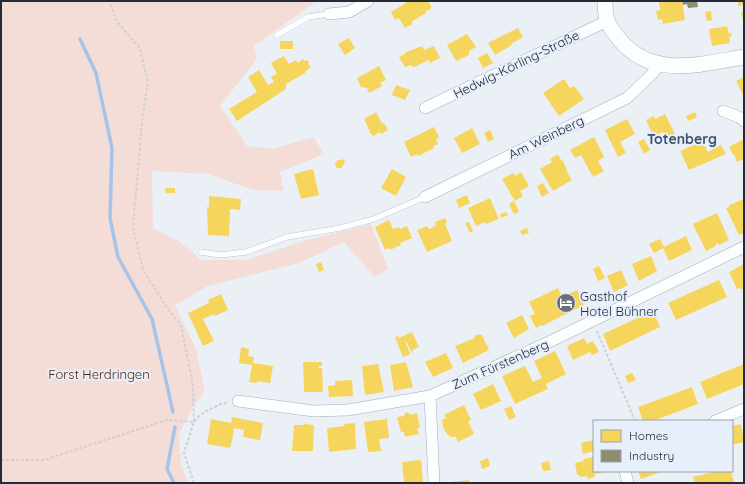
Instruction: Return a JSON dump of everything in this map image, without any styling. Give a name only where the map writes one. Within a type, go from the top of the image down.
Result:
[{"type":"main road","points":[[605,1],[606,21],[626,46],[640,58],[659,65],[674,66],[744,57]]},
{"type":"street","points":[[329,14],[349,12],[368,1]]},
{"type":"street","name":"Hedwig-Körling-Straße","points":[[425,108],[606,21]]},
{"type":"street","name":"Am Weinberg","points":[[425,197],[627,98],[651,75],[659,65]]},
{"type":"street","points":[[723,111],[739,117],[744,121]]},
{"type":"street","name":"Zum Fürstenberg","points":[[238,401],[314,411],[348,410],[430,396],[549,342],[744,248]]},
{"type":"street","points":[[430,396],[434,483]]},
{"type":"street","points":[[717,420],[744,409]]},
{"type":"street","points":[[625,472],[628,483]]},
{"type":"lane","points":[[277,35],[308,17],[329,14]]},
{"type":"lane","points":[[201,252],[221,255],[246,252],[287,237],[340,228],[374,219],[425,197]]},
{"type":"path","points":[[109,1],[117,22],[140,48],[148,82],[142,122],[133,228],[143,270],[167,308],[182,326],[193,385],[194,422],[184,453],[194,483]]},
{"type":"path","points":[[593,321],[635,420]]},
{"type":"path","points":[[194,422],[199,416],[221,404],[238,401]]},
{"type":"path","points":[[1,460],[44,460],[167,420],[194,422]]},
{"type":"green space","name":"Forst Herdringen","points":[[1,1],[313,1],[314,3],[254,46],[257,59],[220,106],[247,146],[272,149],[313,137],[324,154],[280,172],[284,191],[253,190],[208,174],[152,171],[153,228],[180,242],[201,260],[247,260],[297,243],[371,224],[388,269],[375,277],[344,242],[299,263],[208,286],[175,305],[196,349],[205,391],[193,406],[179,434],[181,465],[188,483],[1,483]]},
{"type":"building: Homes","points":[[405,1],[428,1],[432,8],[411,22],[413,24],[405,28],[399,18],[395,20],[391,12],[406,3]]},
{"type":"building: Homes","points":[[682,1],[685,20],[663,24],[662,19],[658,20],[656,11],[660,10],[659,2]]},
{"type":"building: Homes","points":[[738,1],[744,1],[744,5],[738,6]]},
{"type":"building: Homes","points":[[711,11],[712,20],[707,21],[705,12]]},
{"type":"building: Homes","points":[[744,11],[744,20],[743,20],[741,12]]},
{"type":"building: Homes","points":[[727,26],[729,34],[731,33],[732,36],[729,37],[730,43],[712,46],[709,29]]},
{"type":"building: Homes","points":[[518,28],[523,37],[495,55],[488,43]]},
{"type":"building: Homes","points":[[467,34],[476,47],[469,51],[469,55],[456,61],[447,45]]},
{"type":"building: Homes","points":[[349,38],[355,48],[345,55],[338,44]]},
{"type":"building: Homes","points":[[280,41],[293,41],[293,49],[280,49]]},
{"type":"building: Homes","points":[[422,46],[424,50],[434,46],[440,58],[430,63],[429,60],[414,67],[411,65],[405,67],[399,57],[406,52]]},
{"type":"building: Homes","points":[[487,53],[493,63],[483,68],[478,58]]},
{"type":"building: Homes","points":[[284,56],[289,64],[296,60],[298,63],[303,59],[309,62],[308,64],[311,67],[305,73],[286,84],[286,89],[237,121],[229,109],[257,92],[248,77],[259,70],[268,85],[274,82],[271,77],[277,74],[271,63]]},
{"type":"building: Homes","points":[[379,66],[386,80],[380,83],[382,86],[369,93],[367,88],[361,87],[357,78]]},
{"type":"building: Homes","points":[[744,77],[744,94],[743,95],[736,81]]},
{"type":"building: Homes","points":[[564,79],[570,88],[574,86],[584,99],[559,116],[543,93]]},
{"type":"building: Homes","points":[[396,85],[410,90],[405,100],[392,95]]},
{"type":"building: Homes","points":[[376,112],[382,124],[384,123],[388,130],[373,136],[369,132],[364,119]]},
{"type":"building: Homes","points":[[695,112],[697,117],[688,121],[686,116]]},
{"type":"building: Homes","points":[[665,114],[675,134],[666,138],[663,132],[654,137],[646,120],[654,116],[655,119]]},
{"type":"building: Homes","points":[[627,119],[635,134],[620,142],[626,153],[618,157],[605,130]]},
{"type":"building: Homes","points":[[434,127],[439,137],[436,139],[438,144],[433,146],[434,148],[418,156],[417,154],[411,157],[404,142]]},
{"type":"building: Homes","points":[[472,128],[480,144],[462,153],[454,138]]},
{"type":"building: Homes","points":[[490,130],[494,139],[488,142],[484,133]]},
{"type":"building: Homes","points":[[594,137],[604,157],[598,161],[604,171],[593,177],[581,155],[575,158],[570,150]]},
{"type":"building: Homes","points":[[644,139],[650,150],[644,154],[638,142]]},
{"type":"building: Homes","points":[[744,139],[744,159],[737,162],[729,147]]},
{"type":"building: Homes","points":[[702,141],[708,152],[721,145],[726,154],[689,170],[680,151]]},
{"type":"building: Homes","points":[[558,154],[564,162],[567,169],[566,170],[572,180],[553,191],[540,169],[552,162],[550,159]]},
{"type":"building: Homes","points":[[343,159],[345,161],[343,166],[341,168],[337,168],[335,165],[336,162]]},
{"type":"building: Homes","points":[[313,169],[319,195],[301,199],[294,174]]},
{"type":"building: Homes","points":[[392,169],[406,177],[396,196],[381,188]]},
{"type":"building: Homes","points":[[521,172],[529,186],[520,191],[523,196],[515,201],[502,179],[513,173],[515,176]]},
{"type":"building: Homes","points":[[543,183],[549,193],[542,197],[537,186]]},
{"type":"building: Homes","points":[[165,188],[175,188],[175,193],[166,193]]},
{"type":"building: Homes","points":[[467,195],[470,203],[459,208],[456,200]]},
{"type":"building: Homes","points":[[209,196],[241,199],[240,210],[230,209],[229,236],[208,235],[207,207],[209,207]]},
{"type":"building: Homes","points":[[490,198],[499,219],[486,224],[485,222],[476,226],[468,208]]},
{"type":"building: Homes","points":[[744,199],[744,233],[739,235],[726,208],[729,207],[729,205]]},
{"type":"building: Homes","points":[[514,201],[519,212],[514,214],[509,204]]},
{"type":"building: Homes","points":[[506,212],[508,215],[501,218],[500,214]]},
{"type":"building: Homes","points":[[717,213],[729,240],[719,245],[718,243],[715,245],[716,246],[706,251],[693,224]]},
{"type":"building: Homes","points":[[445,218],[447,222],[445,224],[452,241],[427,252],[417,230],[427,226],[429,229],[436,226],[435,222]]},
{"type":"building: Homes","points":[[389,220],[393,229],[399,227],[400,229],[407,226],[412,238],[400,243],[401,245],[390,250],[389,248],[385,250],[375,227]]},
{"type":"building: Homes","points":[[469,222],[473,231],[470,233],[465,223]]},
{"type":"building: Homes","points":[[527,228],[529,233],[522,235],[520,231]]},
{"type":"building: Homes","points":[[686,236],[692,250],[669,261],[663,248],[654,253],[649,244],[660,239],[664,247]]},
{"type":"building: Homes","points":[[651,256],[657,271],[639,281],[632,264]]},
{"type":"building: Homes","points":[[321,262],[324,270],[319,272],[316,264]]},
{"type":"building: Homes","points":[[744,264],[744,288],[741,290],[740,288],[737,289],[729,272]]},
{"type":"building: Homes","points":[[599,266],[605,278],[598,281],[593,269]]},
{"type":"building: Homes","points":[[621,270],[628,285],[614,292],[607,276]]},
{"type":"building: Homes","points":[[719,280],[727,297],[676,320],[668,303]]},
{"type":"building: Homes","points":[[558,288],[562,297],[577,290],[584,305],[536,328],[530,316],[535,314],[529,302]]},
{"type":"building: Homes","points":[[221,294],[228,310],[215,316],[214,314],[203,319],[214,341],[203,346],[188,313],[209,303],[208,300]]},
{"type":"building: Homes","points":[[653,311],[660,327],[610,351],[603,334]]},
{"type":"building: Homes","points":[[522,315],[529,329],[514,338],[506,323]]},
{"type":"building: Homes","points":[[412,332],[419,347],[412,350],[412,353],[405,341],[410,354],[403,357],[395,337],[398,336],[399,338]]},
{"type":"building: Homes","points":[[480,334],[482,335],[489,350],[463,363],[455,346],[475,338],[474,336]]},
{"type":"building: Homes","points":[[584,338],[587,344],[593,341],[599,352],[592,355],[590,352],[573,360],[567,346]]},
{"type":"building: Homes","points":[[241,347],[249,349],[248,356],[254,357],[253,363],[273,366],[270,383],[257,381],[257,383],[249,382],[252,365],[239,363]]},
{"type":"building: Homes","points":[[555,351],[566,374],[546,384],[548,389],[515,404],[502,376],[525,366],[533,382],[542,378],[534,361]]},
{"type":"building: Homes","points":[[446,353],[453,368],[433,377],[425,362]]},
{"type":"building: Homes","points":[[303,362],[322,362],[322,366],[319,366],[319,368],[322,368],[323,392],[304,392]]},
{"type":"building: Homes","points":[[406,362],[413,387],[394,391],[390,365]]},
{"type":"building: Homes","points":[[378,364],[384,392],[365,395],[362,366]]},
{"type":"building: Homes","points":[[744,364],[744,384],[707,399],[700,382]]},
{"type":"building: Homes","points":[[632,373],[636,380],[628,383],[625,376]]},
{"type":"building: Homes","points":[[352,380],[353,396],[329,397],[328,386],[335,385],[335,381]]},
{"type":"building: Homes","points":[[493,384],[501,401],[481,410],[473,394]]},
{"type":"building: Homes","points":[[692,387],[698,404],[656,420],[643,420],[638,407]]},
{"type":"building: Homes","points":[[464,405],[471,420],[468,421],[474,434],[458,442],[456,437],[451,437],[447,434],[443,427],[442,420],[446,418],[444,415]]},
{"type":"building: Homes","points":[[511,406],[516,417],[509,420],[504,409]]},
{"type":"building: Homes","points":[[408,412],[410,415],[417,413],[420,428],[417,429],[419,434],[405,437],[404,432],[401,432],[397,417],[404,416],[405,413]]},
{"type":"building: Homes","points":[[232,417],[263,423],[260,440],[243,437],[244,430],[234,428],[230,448],[207,444],[211,419],[231,423]]},
{"type":"building: Homes","points":[[387,419],[389,438],[379,439],[381,451],[368,452],[364,422]]},
{"type":"building: Homes","points":[[355,423],[356,449],[329,452],[327,428]]},
{"type":"building: Homes","points":[[741,424],[744,442],[733,445],[733,426]]},
{"type":"building: Homes","points":[[294,425],[314,425],[313,451],[292,451]]},
{"type":"building: Homes","points":[[593,440],[593,451],[583,454],[581,443]]},
{"type":"building: Homes","points":[[593,457],[593,472],[606,472],[594,474],[595,477],[588,479],[587,476],[581,477],[577,474],[575,463],[584,461],[583,459]]},
{"type":"building: Homes","points":[[488,458],[490,466],[482,469],[480,461]]},
{"type":"building: Homes","points":[[421,460],[423,483],[404,483],[402,462]]},
{"type":"building: Homes","points":[[549,461],[551,470],[543,471],[541,463]]},
{"type":"building: Homes","points":[[638,472],[660,472],[641,479]]},
{"type":"building: Homes","points":[[714,472],[731,472],[734,483],[695,483],[693,477]]},
{"type":"building: Homes","points":[[469,480],[469,483],[450,483],[450,482]]},
{"type":"building: Industry","points":[[682,1],[697,1],[698,7],[688,8],[687,4],[683,5]]},
{"type":"waterway","points":[[80,39],[96,73],[112,148],[110,218],[118,257],[152,319],[173,412]]},
{"type":"waterway","points":[[174,483],[167,469],[175,427]]},
{"type":"place","name":"Gasthof Hotel Bühner","points":[[566,303]]},
{"type":"district","name":"Totenberg","points":[[682,139]]}]
